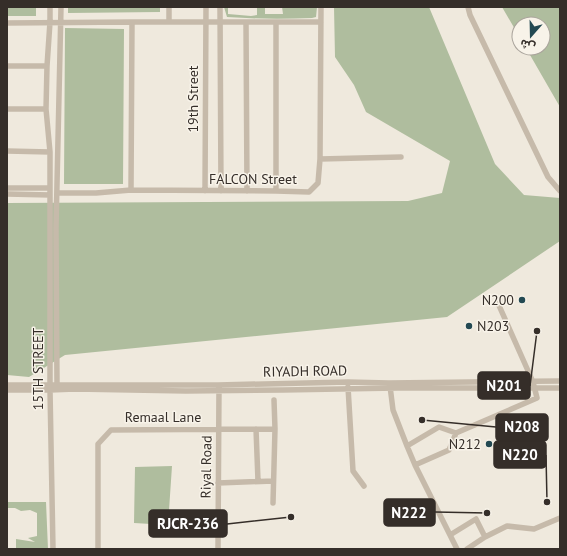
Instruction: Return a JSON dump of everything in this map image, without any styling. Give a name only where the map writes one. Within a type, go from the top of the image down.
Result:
[{"type":"street","name":"15TH STREET","points":[[50,7],[46,109],[50,152],[49,188],[53,549]]},
{"type":"street","points":[[52,386],[61,7]]},
{"type":"street","points":[[169,7],[169,22]]},
{"type":"street","name":"19th Street","points":[[205,191],[206,7]]},
{"type":"street","name":"19th Street","points":[[220,7],[221,191]]},
{"type":"street","name":"FALCON Street","points":[[57,193],[131,190],[309,192],[318,183],[320,159],[321,7]]},
{"type":"street","points":[[468,7],[470,15],[545,171],[560,191]]},
{"type":"street","points":[[131,190],[132,22]]},
{"type":"street","points":[[246,22],[246,191]]},
{"type":"street","points":[[276,22],[276,191]]},
{"type":"street","points":[[7,23],[321,22]]},
{"type":"street","points":[[7,66],[47,66]]},
{"type":"street","points":[[7,108],[46,109]]},
{"type":"street","points":[[7,151],[50,152]]},
{"type":"street","points":[[320,159],[401,157]]},
{"type":"street","points":[[7,188],[49,188]]},
{"type":"street","points":[[7,194],[50,195]]},
{"type":"street","points":[[407,446],[439,428],[456,433],[537,398],[533,382],[496,301]]},
{"type":"street","points":[[348,382],[353,471],[364,486]]},
{"type":"street","name":"RIYADH ROAD","points":[[52,386],[75,389],[186,390],[219,387],[348,382],[397,388],[560,388]]},
{"type":"street","name":"RIYADH ROAD","points":[[52,386],[348,389],[390,386],[560,382]]},
{"type":"street","points":[[7,385],[52,386]]},
{"type":"street","points":[[7,390],[52,386]]},
{"type":"street","points":[[390,386],[393,410],[407,446],[457,549]]},
{"type":"street","name":"Riyal Road","points":[[218,549],[219,387]]},
{"type":"street","points":[[273,503],[274,400]]},
{"type":"street","points":[[256,429],[258,482]]},
{"type":"street","name":"Remaal Lane","points":[[98,549],[98,444],[111,430],[274,429]]},
{"type":"street","points":[[415,465],[449,450],[456,433]]},
{"type":"street","points":[[218,483],[273,481]]},
{"type":"street","points":[[467,549],[485,537],[507,526],[534,529],[560,518]]},
{"type":"street","points":[[450,536],[476,520],[485,537]]},
{"type":"green space","points":[[7,7],[36,7],[36,16],[7,16]]},
{"type":"green space","points":[[68,7],[160,7],[160,12],[68,13]]},
{"type":"green space","points":[[224,7],[228,7],[228,14],[251,16],[257,15],[257,7],[265,7],[265,14],[283,14],[282,7],[317,7],[316,17],[280,19],[227,17]]},
{"type":"green space","points":[[334,7],[429,7],[495,164],[524,195],[560,198],[560,241],[447,317],[65,355],[29,377],[7,375],[7,203],[408,201],[442,193],[450,161],[366,112],[354,85],[335,57]]},
{"type":"green space","points":[[502,7],[560,7],[560,107],[531,56],[551,56],[551,16],[511,16],[511,22]]},
{"type":"green space","points":[[65,28],[124,29],[123,184],[64,184]]},
{"type":"green space","points":[[172,466],[168,525],[134,523],[135,467]]},
{"type":"green space","points":[[7,502],[46,502],[48,549],[16,549],[16,539],[35,542],[28,538],[37,536],[37,513],[30,510],[21,511],[15,508],[7,508]]},
{"type":"place","name":"N200","points":[[522,300]]},
{"type":"place","name":"N203","points":[[469,326]]},
{"type":"place","name":"N201","points":[[537,331]]},
{"type":"place","name":"N208","points":[[422,420]]},
{"type":"place","name":"N212","points":[[489,444]]},
{"type":"place","name":"N220","points":[[547,502]]},
{"type":"place","name":"N222","points":[[487,513]]},
{"type":"place","name":"RJCR-236","points":[[291,517]]}]
